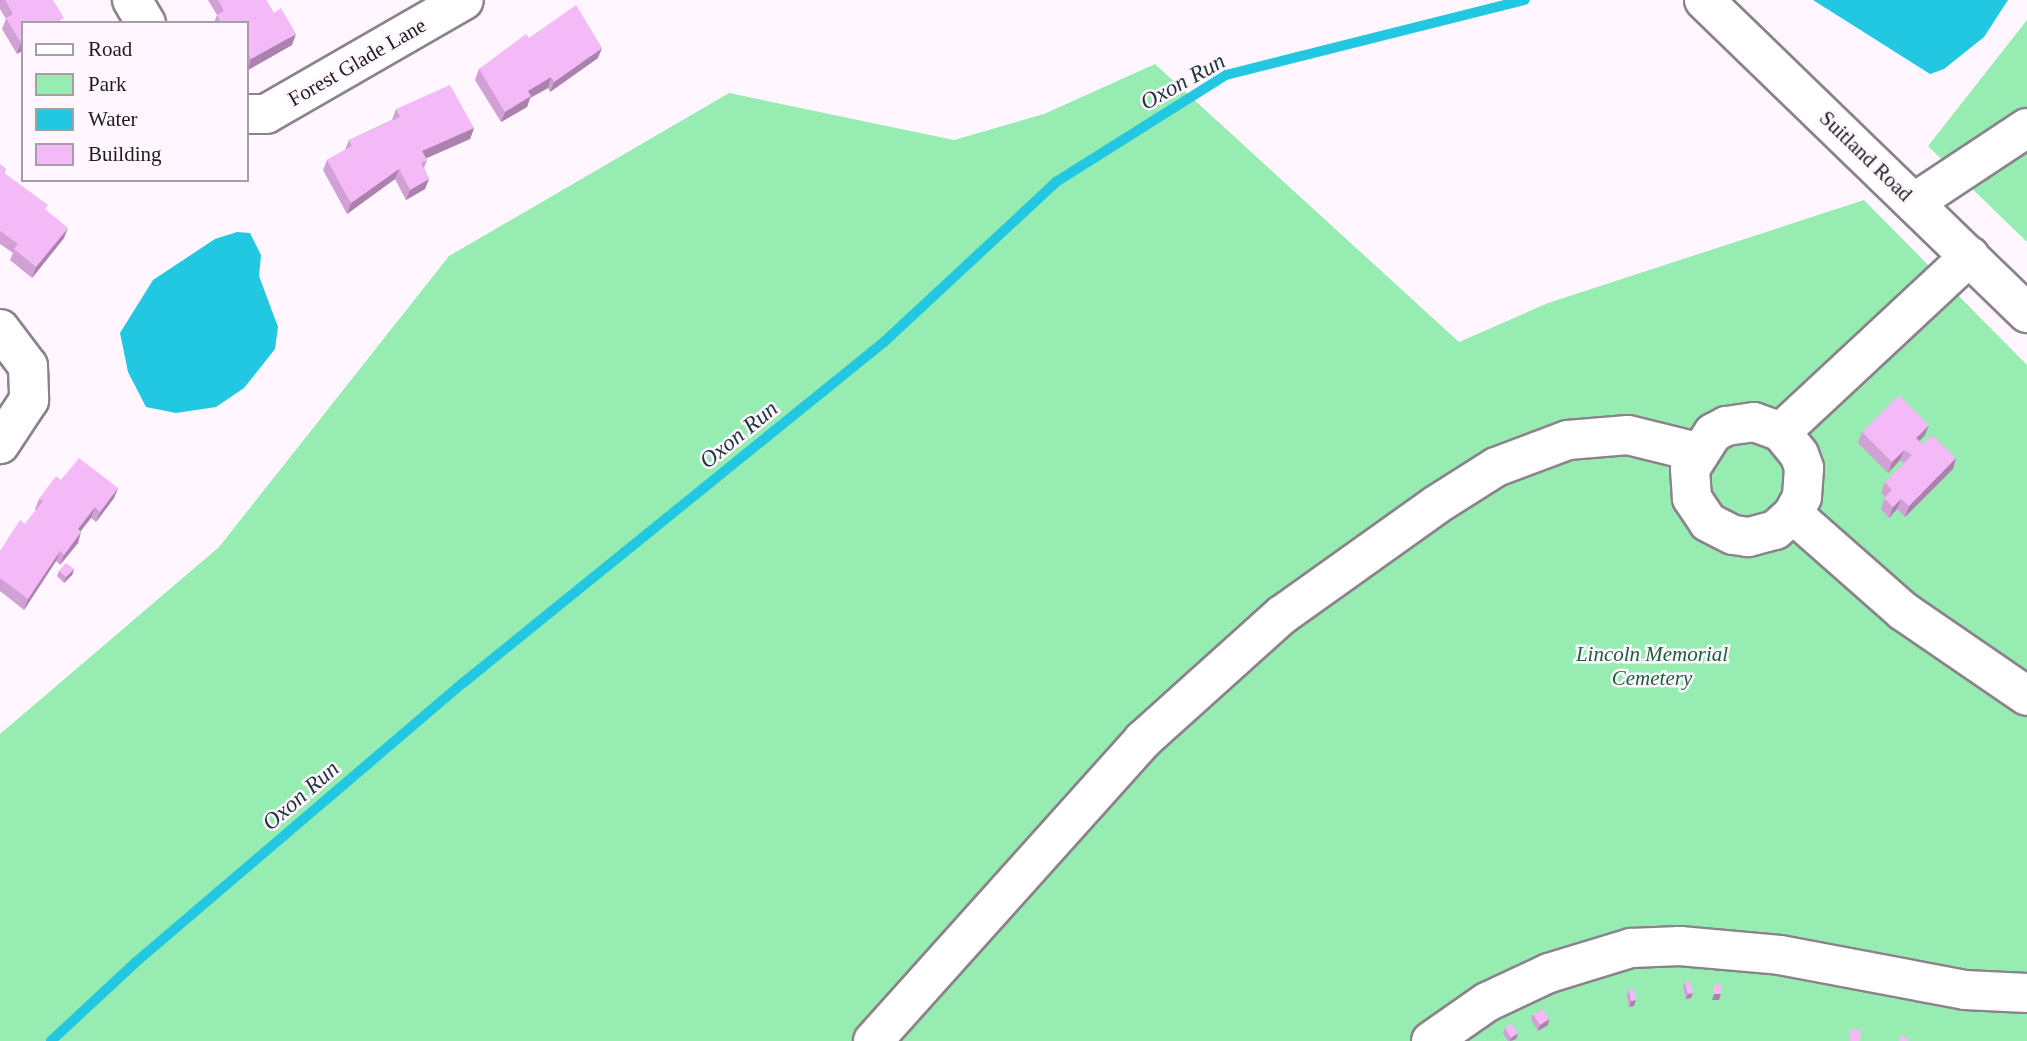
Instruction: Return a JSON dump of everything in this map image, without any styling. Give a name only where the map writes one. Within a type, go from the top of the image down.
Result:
[{"type":"main road","points":[[132,0],[145,21]]},
{"type":"main road","name":"Forest Glade Lane","points":[[248,114],[266,114],[464,0]]},
{"type":"main road","name":"Suitland Road","points":[[1704,0],[2027,313]]},
{"type":"main road","points":[[1915,202],[2027,128]]},
{"type":"main road","points":[[1781,432],[1970,257]]},
{"type":"main road","points":[[0,329],[28,366],[29,400],[0,444]]},
{"type":"main road","points":[[1740,422],[1761,424],[1781,432],[1799,454],[1804,468],[1802,496],[1793,514],[1762,535],[1733,535],[1720,530],[1703,516],[1692,498],[1690,469],[1697,452],[1713,433],[1740,422]]},
{"type":"main road","points":[[873,1041],[1143,740],[1282,615],[1425,512],[1496,467],[1568,440],[1628,435],[1697,452]]},
{"type":"main road","points":[[1793,514],[1903,611],[2027,696]]},
{"type":"main road","points":[[1431,1041],[1486,1002],[1562,968],[1631,948],[1681,946],[1780,955],[1965,990],[2027,993]]},
{"type":"green space","points":[[2027,20],[2027,242],[1928,146]]},
{"type":"green space","name":"Lincoln Memorial Cemetery","points":[[1155,64],[1459,342],[1548,303],[1864,200],[2027,365],[2027,1041],[0,1041],[0,734],[219,547],[449,256],[729,93],[954,140],[1044,114]]},
{"type":"water","points":[[1813,0],[2008,0],[1984,37],[1944,69],[1930,74]]},
{"type":"water","points":[[237,232],[250,233],[261,255],[259,276],[278,327],[275,349],[244,388],[216,407],[176,413],[146,407],[128,372],[120,333],[153,280],[215,239]]},
{"type":"building","points":[[5,0],[53,0],[64,18],[59,21],[21,21],[21,43],[6,18],[13,14]]},
{"type":"building","points":[[218,0],[266,0],[274,13],[281,8],[296,34],[251,59],[248,53],[248,21],[220,21],[217,15],[224,11]]},
{"type":"building","points":[[576,5],[602,48],[554,82],[551,77],[528,91],[531,96],[505,112],[479,69],[526,34],[529,38]]},
{"type":"building","points":[[450,85],[474,128],[422,151],[427,160],[421,163],[429,179],[410,190],[399,169],[351,203],[327,160],[352,146],[349,140],[400,117],[396,109]]},
{"type":"building","points":[[0,164],[6,169],[3,172],[48,205],[45,209],[68,228],[36,267],[14,249],[18,244],[0,231]]},
{"type":"building","points":[[1899,395],[1929,425],[1916,438],[1923,444],[1932,435],[1956,458],[1909,506],[1901,499],[1893,507],[1884,498],[1892,490],[1885,482],[1912,455],[1904,450],[1892,462],[1862,432]]},
{"type":"building","points":[[79,458],[118,488],[100,512],[95,507],[78,529],[81,532],[64,555],[60,551],[28,599],[0,578],[0,551],[20,520],[25,524],[43,501],[39,499],[56,476],[61,480]]},
{"type":"building","points":[[66,563],[74,569],[66,577],[59,571]]},
{"type":"building","points":[[1690,981],[1693,993],[1688,994],[1685,982]]},
{"type":"building","points":[[1721,984],[1721,994],[1714,994],[1714,985]]},
{"type":"building","points":[[1629,989],[1634,989],[1636,1000],[1631,1001]]},
{"type":"building","points":[[1543,1009],[1549,1019],[1540,1025],[1533,1014]]},
{"type":"building","points":[[1511,1023],[1518,1033],[1511,1038],[1505,1028]]},
{"type":"building","points":[[1850,1029],[1861,1030],[1860,1041],[1849,1041]]},
{"type":"building","points":[[1900,1036],[1909,1038],[1908,1041],[1899,1041]]},
{"type":"waterway","name":"Oxon Run","points":[[51,1041],[136,962],[463,683],[884,342],[1056,182],[1226,75],[1525,0]]}]
